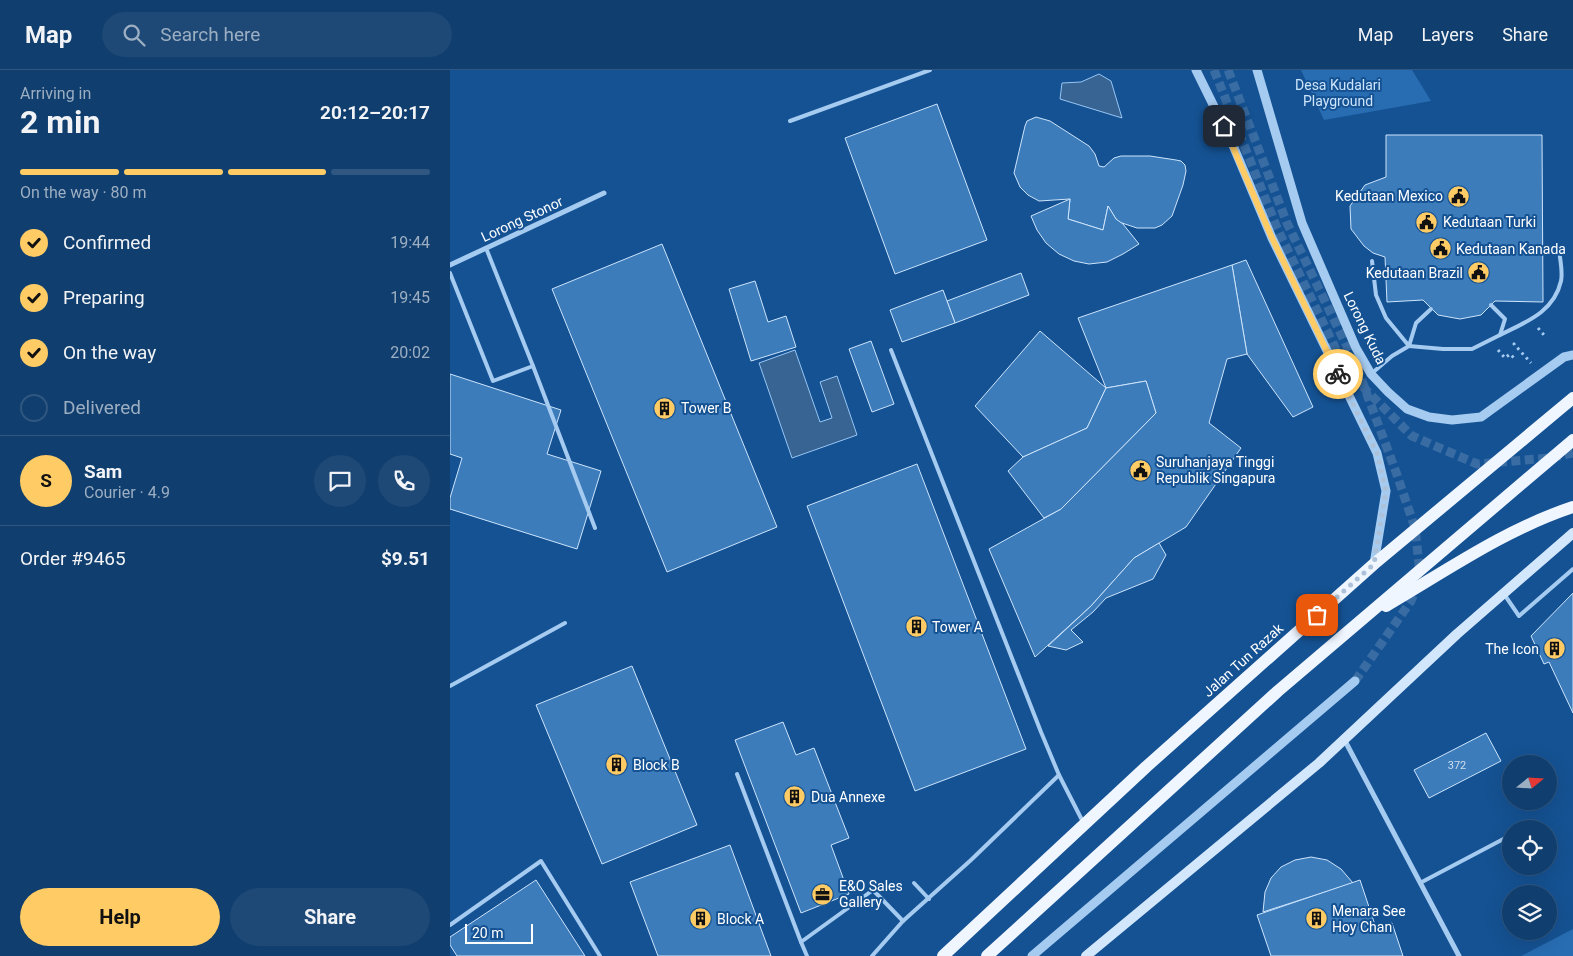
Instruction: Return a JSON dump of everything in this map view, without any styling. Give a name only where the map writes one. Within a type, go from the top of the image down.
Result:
[{"type":"main road","name":"Jalan Tun Razak","points":[[943,956],[1146,767],[1374,564],[1573,398]]},
{"type":"main road","points":[[987,956],[1278,691],[1573,440]]},
{"type":"main road","points":[[1355,625],[1501,538],[1573,507]]},
{"type":"main road","points":[[1086,956],[1319,763],[1456,634],[1573,533]]},
{"type":"street","points":[[1196,70],[1232,143],[1272,238],[1377,453],[1386,491],[1374,564]]},
{"type":"street","name":"Lorong Kuda","points":[[1257,70],[1302,223],[1356,348],[1371,374],[1388,392],[1407,409],[1429,417],[1452,420],[1481,417],[1564,357],[1573,354]]},
{"type":"street","name":"Lorong Stonor","points":[[450,265],[604,193]]},
{"type":"street","points":[[1032,956],[1355,681]]},
{"type":"street","points":[[1344,738],[1460,956]]},
{"type":"lane","points":[[790,121],[930,70]]},
{"type":"lane","points":[[486,248],[595,528]]},
{"type":"lane","points":[[1371,374],[1392,356],[1409,346],[1472,349],[1534,318],[1552,302],[1562,279],[1559,250]]},
{"type":"lane","points":[[1372,261],[1376,295],[1386,318],[1409,346]]},
{"type":"lane","points":[[450,273],[493,381],[533,366]]},
{"type":"lane","points":[[1491,305],[1505,320],[1500,335]]},
{"type":"lane","points":[[1409,346],[1416,323],[1432,309]]},
{"type":"lane","points":[[891,350],[1037,723],[1059,775],[1084,826]]},
{"type":"lane","points":[[1504,593],[1519,616],[1573,569]]},
{"type":"lane","points":[[450,686],[565,623]]},
{"type":"lane","points":[[737,774],[807,956]]},
{"type":"lane","points":[[872,956],[903,921],[971,860],[1059,775]]},
{"type":"lane","points":[[1420,883],[1502,840]]},
{"type":"lane","points":[[450,925],[541,860],[600,956]]},
{"type":"lane","points":[[914,883],[928,899]]},
{"type":"lane","points":[[801,942],[873,890],[903,921]]},
{"type":"path","points":[[1505,358],[1510,354],[1514,359]]},
{"type":"green space","name":"Desa Kudalari Playground","points":[[1301,70],[1412,70],[1431,101],[1324,120]]},
{"type":"green space","points":[[1573,929],[1573,956],[1521,956],[1552,940],[1557,940],[1557,937]]},
{"type":"shaded area","points":[[1099,74],[1111,81],[1122,118],[1060,99],[1062,83],[1081,82]]},
{"type":"shaded area","points":[[795,350],[820,422],[832,418],[820,382],[837,376],[857,435],[792,458],[759,363]]},
{"type":"building","points":[[937,104],[987,240],[895,274],[845,138]]},
{"type":"building","points":[[1036,117],[1050,121],[1089,146],[1095,154],[1099,166],[1104,167],[1114,158],[1121,156],[1150,156],[1181,161],[1185,165],[1186,171],[1172,216],[1162,225],[1155,228],[1137,228],[1119,222],[1108,206],[1103,230],[1068,219],[1070,199],[1039,201],[1028,195],[1020,187],[1014,173],[1025,126],[1027,121]]},
{"type":"building","points":[[1386,135],[1542,135],[1543,302],[1495,301],[1481,315],[1460,319],[1438,315],[1423,300],[1387,302],[1385,257],[1373,253],[1364,246],[1351,229],[1350,206],[1365,185],[1386,177]]},
{"type":"building","points":[[1070,199],[1068,219],[1103,230],[1108,206],[1116,219],[1123,224],[1139,244],[1107,262],[1089,264],[1074,261],[1059,254],[1046,243],[1037,230],[1031,216]]},
{"type":"building","name":"Tower B","points":[[662,244],[777,527],[667,572],[552,289]]},
{"type":"building","points":[[1246,260],[1313,407],[1293,417],[1247,354],[1232,265]]},
{"type":"building","points":[[1232,265],[1247,354],[1227,359],[1209,423],[1241,448],[1186,527],[1134,558],[1091,606],[1035,657],[989,549],[1061,509],[1156,413],[1146,381],[1106,388],[1078,318]]},
{"type":"building","points":[[1021,273],[1029,295],[955,323],[947,301]]},
{"type":"building","points":[[755,281],[768,322],[786,316],[796,347],[751,361],[729,289]]},
{"type":"building","points":[[943,290],[955,323],[902,342],[890,310]]},
{"type":"building","points":[[1040,331],[1106,388],[1087,428],[1023,457],[975,406]]},
{"type":"building","points":[[871,341],[894,404],[872,412],[849,349]]},
{"type":"building","points":[[450,374],[561,410],[547,454],[601,471],[577,549],[450,509],[450,498],[462,458],[450,454]]},
{"type":"building","points":[[1146,381],[1156,413],[1061,509],[1044,518],[1008,471],[1023,457],[1087,428],[1106,388]]},
{"type":"building","name":"Tower A","points":[[917,464],[1026,749],[915,791],[807,506]]},
{"type":"building","points":[[1159,543],[1166,555],[1153,579],[1106,598],[1093,612],[1071,630],[1083,642],[1066,650],[1048,646],[1091,606],[1134,558]]},
{"type":"building","name":"The Icon","points":[[1573,593],[1573,713],[1549,662],[1544,664],[1531,636]]},
{"type":"building","name":"Block B","points":[[632,666],[697,825],[602,864],[536,705]]},
{"type":"building","name":"Dua Annexe","points":[[783,722],[796,755],[814,748],[849,838],[831,845],[849,894],[801,913],[735,740]]},
{"type":"building","points":[[1486,733],[1501,761],[1429,798],[1414,770]]},
{"type":"building","name":"Block A","points":[[730,845],[771,956],[658,956],[630,882]]},
{"type":"building","points":[[1311,857],[1327,860],[1341,869],[1353,883],[1263,912],[1265,892],[1271,878],[1281,867],[1295,860]]},
{"type":"building","points":[[536,880],[585,956],[457,956],[450,945],[450,937]]},
{"type":"building","name":"Menara See Hoy Chan","points":[[1360,880],[1376,928],[1392,923],[1403,956],[1271,956],[1257,915]]},
{"type":"tunnel","points":[[1214,70],[1277,228],[1346,370],[1412,436],[1477,464],[1550,458],[1573,453]]},
{"type":"tunnel","points":[[1228,70],[1287,223],[1356,365],[1415,528],[1419,572]]},
{"type":"tunnel","points":[[1355,681],[1411,601],[1416,588]]},
{"type":"way so far","points":[[1317,615],[1374,564],[1386,491],[1377,453],[1338,374]]},
{"type":"place","name":"Kedutaan Mexico","points":[[1459,196]]},
{"type":"place","name":"Kedutaan Turki","points":[[1427,222]]},
{"type":"place","name":"Kedutaan Kanada","points":[[1440,249]]},
{"type":"place","name":"Kedutaan Brazil","points":[[1479,273]]},
{"type":"place","name":"Tower B","points":[[665,408]]},
{"type":"place","name":"Suruhanjaya Tinggi Republik Singapura","points":[[1140,470]]},
{"type":"place","name":"Tower A","points":[[916,627]]},
{"type":"place","name":"The Icon","points":[[1555,649]]},
{"type":"place","name":"Block B","points":[[617,765]]},
{"type":"place","name":"Dua Annexe","points":[[795,797]]},
{"type":"place","name":"E&O Sales Gallery","points":[[823,894]]},
{"type":"place","name":"Block A","points":[[701,919]]},
{"type":"place","name":"Menara See Hoy Chan","points":[[1316,919]]},
{"type":"route","points":[[1224,126],[1272,238],[1338,374]]}]
